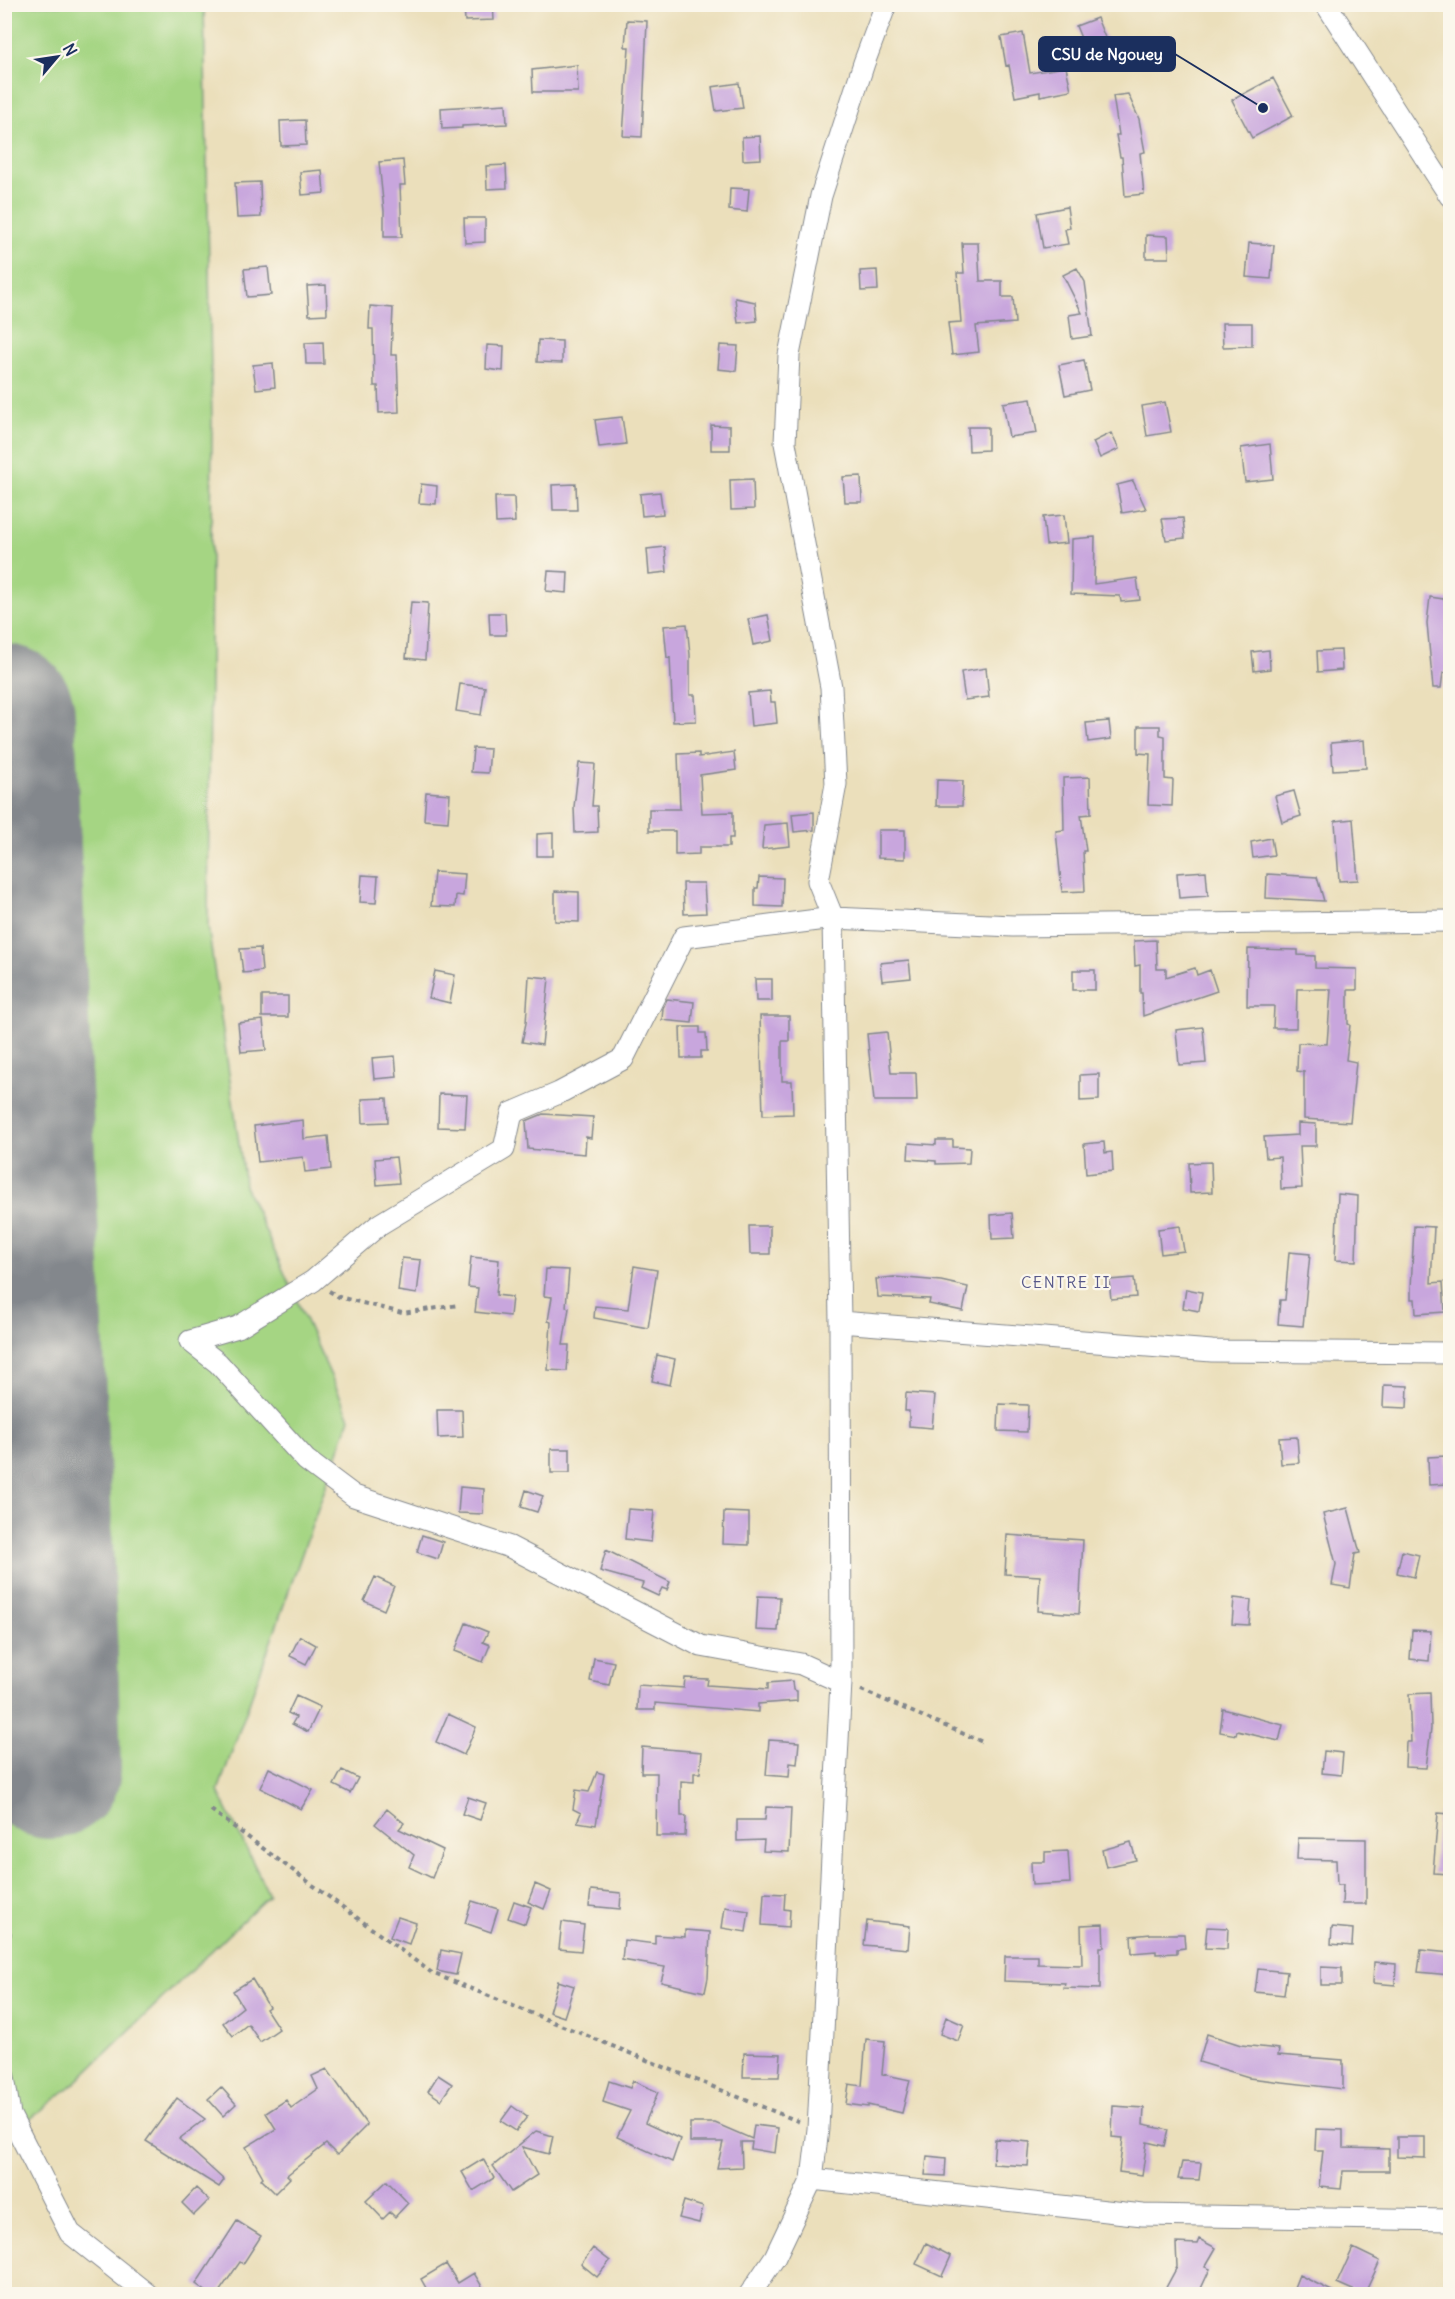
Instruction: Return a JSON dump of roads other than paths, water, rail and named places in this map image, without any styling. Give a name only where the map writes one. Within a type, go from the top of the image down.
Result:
[{"type":"street","points":[[750,2295],[775,2257],[812,2179],[818,2129],[841,1682],[840,1322],[833,918],[818,880],[836,784],[831,687],[785,443],[789,355],[820,196],[886,4]]},
{"type":"street","points":[[1326,4],[1450,196]]},
{"type":"street","points":[[841,1682],[801,1664],[701,1646],[510,1547],[354,1496],[306,1460],[218,1363],[190,1341],[238,1327],[314,1281],[380,1224],[504,1149],[513,1113],[559,1093],[622,1059],[684,937],[833,918],[1013,926],[1450,921]]},
{"type":"street","points":[[840,1322],[1212,1350],[1450,1353]]},
{"type":"street","points":[[4,2077],[10,2115],[70,2233],[147,2295]]},
{"type":"street","points":[[812,2179],[1143,2215],[1450,2220]]},
{"type":"place","name":"CSU de Ngouey","points":[[1263,108]]},
{"type":"district","name":"CENTRE II","points":[[1066,1282]]}]
